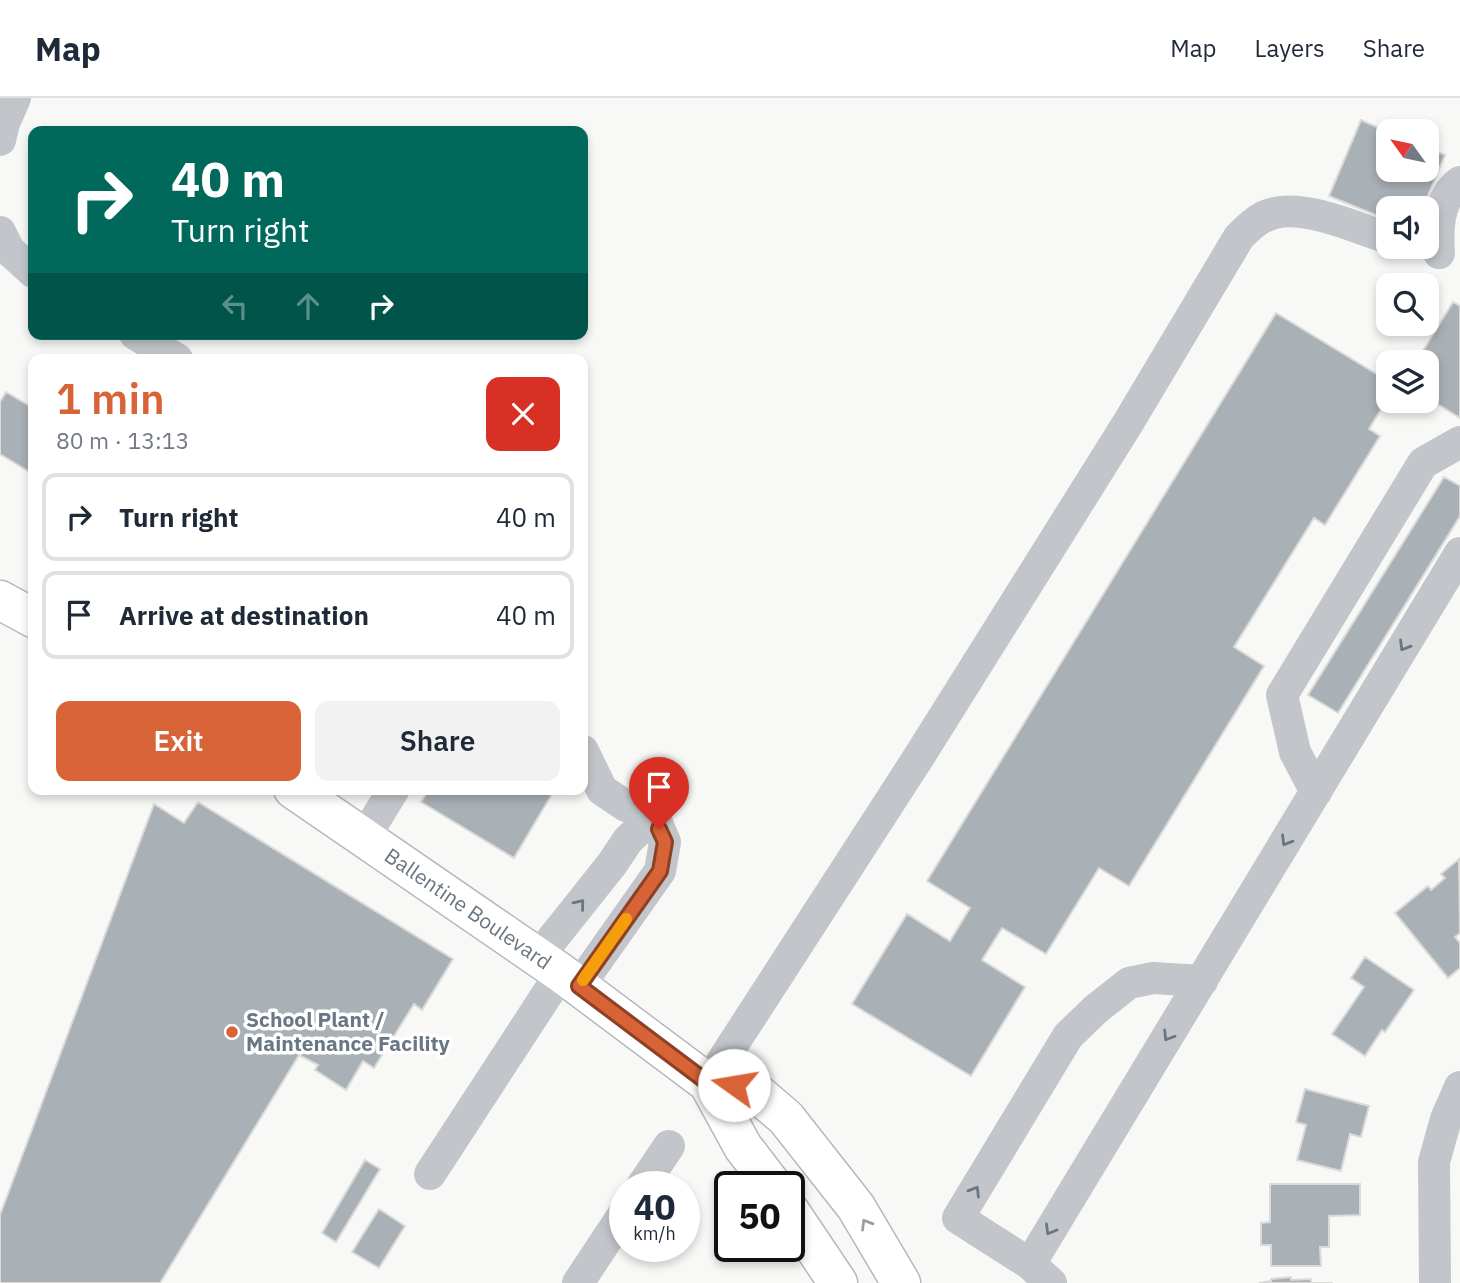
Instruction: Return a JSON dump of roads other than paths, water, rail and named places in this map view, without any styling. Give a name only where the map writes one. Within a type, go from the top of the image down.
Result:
[{"type":"main road","points":[[0,600],[28,615]]},
{"type":"main road","name":"Ballentine Boulevard","points":[[302,795],[559,972],[708,1083],[743,1147],[761,1171]]},
{"type":"main road","name":"Ballentine Boulevard","points":[[708,1083],[734,1085],[758,1094],[786,1118],[856,1207],[901,1283]]},
{"type":"main road","points":[[805,1234],[838,1283]]},
{"type":"street","points":[[0,140],[15,98]]},
{"type":"street","points":[[1439,221],[1444,202],[1454,186],[1460,182]]},
{"type":"street","points":[[708,1083],[920,755],[1128,423],[1239,237],[1254,222],[1273,213],[1289,210],[1376,234]]},
{"type":"street","points":[[0,232],[9,250],[28,267]]},
{"type":"street","points":[[145,340],[169,354]]},
{"type":"street","points":[[1316,792],[1295,752],[1282,695],[1423,463],[1460,442]]},
{"type":"street","points":[[1202,981],[1153,978],[1129,983],[1068,1036],[958,1218],[1041,1274],[1202,981],[1316,792],[1450,586],[1460,553]]},
{"type":"street","points":[[559,972],[660,871],[665,842],[654,816],[626,806],[602,790],[588,761]]},
{"type":"street","points":[[365,838],[390,795]]},
{"type":"street","points":[[430,1174],[559,972],[612,864],[628,840],[654,816]]},
{"type":"street","points":[[1435,1283],[1434,1162],[1446,1119],[1460,1087]]},
{"type":"street","points":[[652,1171],[669,1146]]},
{"type":"street","points":[[578,1283],[609,1237]]},
{"type":"place","name":"School Plant / Maintenance Facility","points":[[232,1032]]}]
